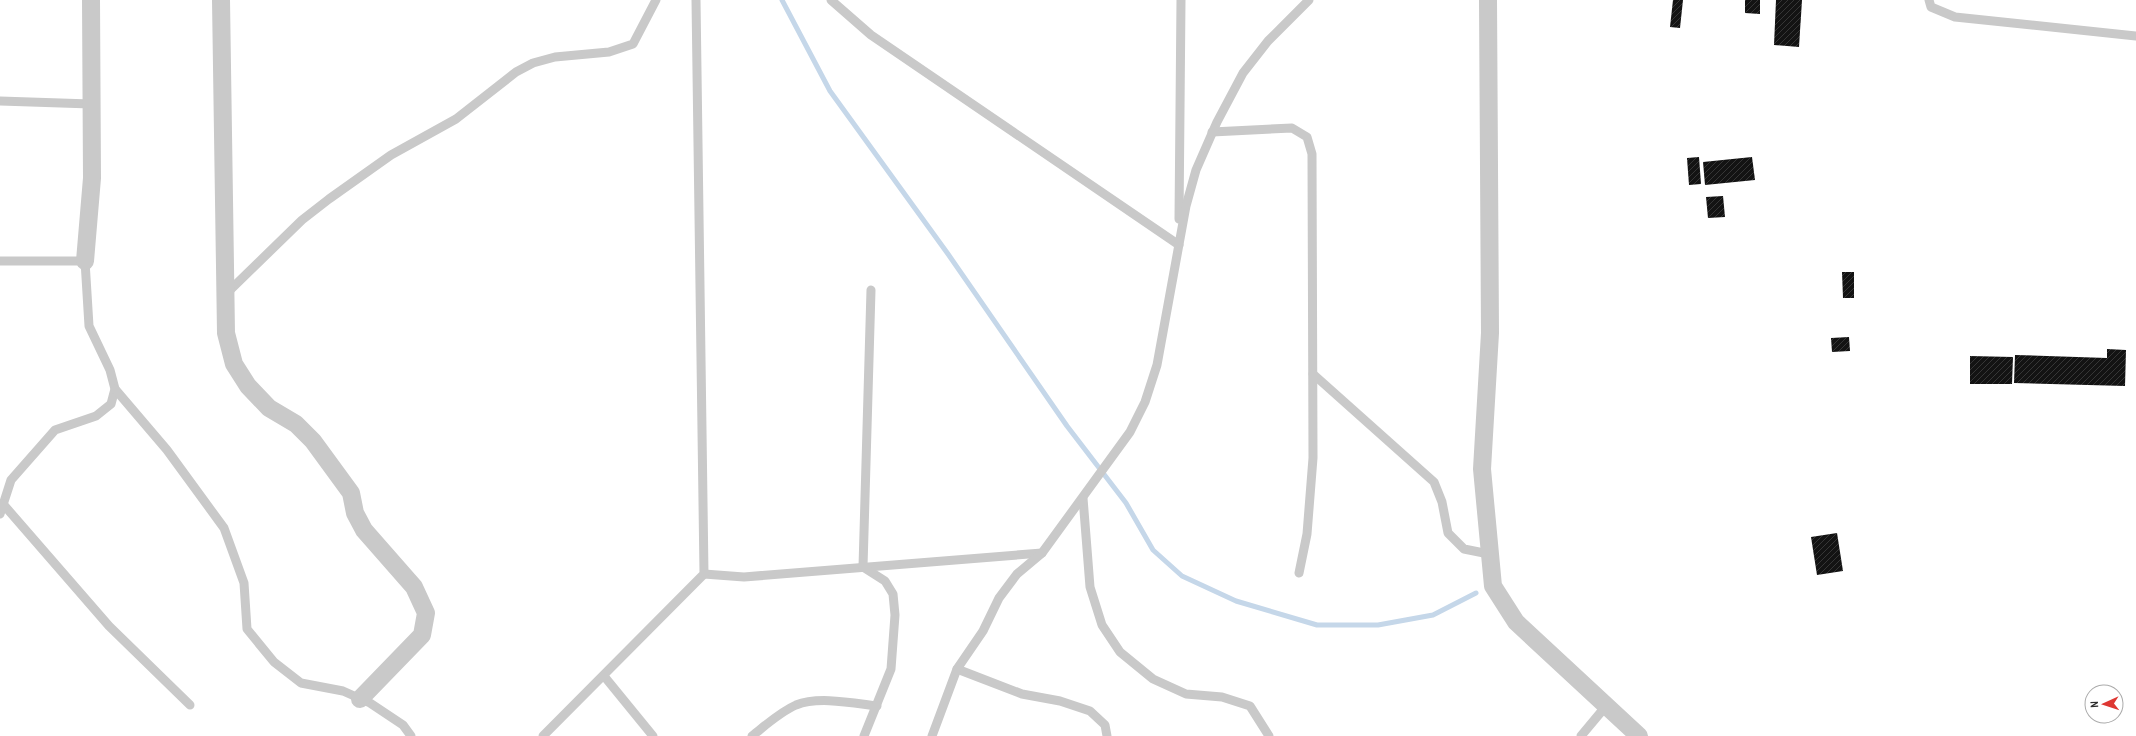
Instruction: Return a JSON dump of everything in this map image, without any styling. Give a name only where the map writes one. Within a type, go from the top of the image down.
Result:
[{"type":"street","points":[[85,261],[92,178],[91,0]]},
{"type":"street","points":[[221,0],[226,333],[234,364],[248,386],[269,408],[296,424],[313,441],[351,493],[355,514],[364,530],[395,563],[414,587],[426,613],[422,635],[360,699]]},
{"type":"street","points":[[1488,0],[1490,333],[1482,469],[1493,586],[1516,622],[1639,736]]},
{"type":"lane","points":[[226,294],[302,220],[329,198],[391,155],[456,119],[516,72],[533,63],[555,57],[609,52],[633,44],[656,0]]},
{"type":"lane","points":[[543,736],[704,574],[696,0]]},
{"type":"lane","points":[[831,0],[871,35],[1179,245]]},
{"type":"lane","points":[[1179,245],[1180,0]]},
{"type":"lane","points":[[932,736],[957,669],[983,631],[999,598],[1017,574],[1042,553],[1130,432],[1144,402],[1157,365],[1186,206],[1196,170],[1212,132],[1243,72],[1268,41],[1309,0]]},
{"type":"lane","points":[[1929,0],[1931,7],[1955,17],[2136,36]]},
{"type":"lane","points":[[0,101],[91,104]]},
{"type":"lane","points":[[1212,132],[1292,128],[1307,137],[1312,154],[1313,458],[1307,534],[1299,573]]},
{"type":"lane","points":[[0,261],[85,261],[89,326],[110,370],[115,389],[167,450],[224,528],[244,583],[247,629],[274,662],[301,682],[343,690],[403,725],[411,736]]},
{"type":"lane","points":[[863,567],[871,290]]},
{"type":"lane","points":[[1313,374],[1434,482],[1442,502],[1448,533],[1464,549],[1489,554]]},
{"type":"lane","points":[[0,514],[11,480],[55,430],[96,416],[111,404],[115,389]]},
{"type":"lane","points":[[1082,498],[1090,587],[1102,625],[1120,652],[1153,679],[1186,694],[1222,697],[1250,706],[1270,736]]},
{"type":"lane","points":[[3,504],[109,626],[190,705]]},
{"type":"lane","points":[[704,574],[744,577],[1042,553]]},
{"type":"lane","points":[[863,567],[885,581],[893,594],[895,615],[891,669],[864,736]]},
{"type":"lane","points":[[957,669],[1022,694],[1060,702],[1090,711],[1105,725],[1107,736]]},
{"type":"lane","points":[[604,676],[653,736]]},
{"type":"lane","points":[[752,736],[775,718],[796,705],[821,702],[844,702],[876,706]]},
{"type":"lane","points":[[1581,736],[1606,706]]},
{"type":"building","points":[[1673,0],[1683,0],[1680,28],[1670,27]]},
{"type":"building","points":[[1745,0],[1760,0],[1760,14],[1745,13]]},
{"type":"building","points":[[1776,0],[1802,0],[1799,47],[1774,45]]},
{"type":"building","points":[[1699,157],[1701,184],[1689,185],[1687,158]]},
{"type":"building","points":[[1752,157],[1755,180],[1705,185],[1703,162]]},
{"type":"building","points":[[1723,196],[1725,217],[1708,218],[1706,197]]},
{"type":"building","points":[[1842,272],[1854,272],[1854,298],[1843,298]]},
{"type":"building","points":[[1849,337],[1850,351],[1832,352],[1831,338]]},
{"type":"building","points":[[2107,349],[2126,350],[2125,386],[2014,383],[2015,355],[2107,358]]},
{"type":"building","points":[[1970,356],[2013,357],[2012,384],[1970,384]]},
{"type":"building","points":[[1837,533],[1843,571],[1817,575],[1811,537]]},
{"type":"waterway","points":[[782,0],[830,91],[948,254],[1067,426],[1126,503],[1153,550],[1182,576],[1236,601],[1317,625],[1378,625],[1433,615],[1476,593]]}]
